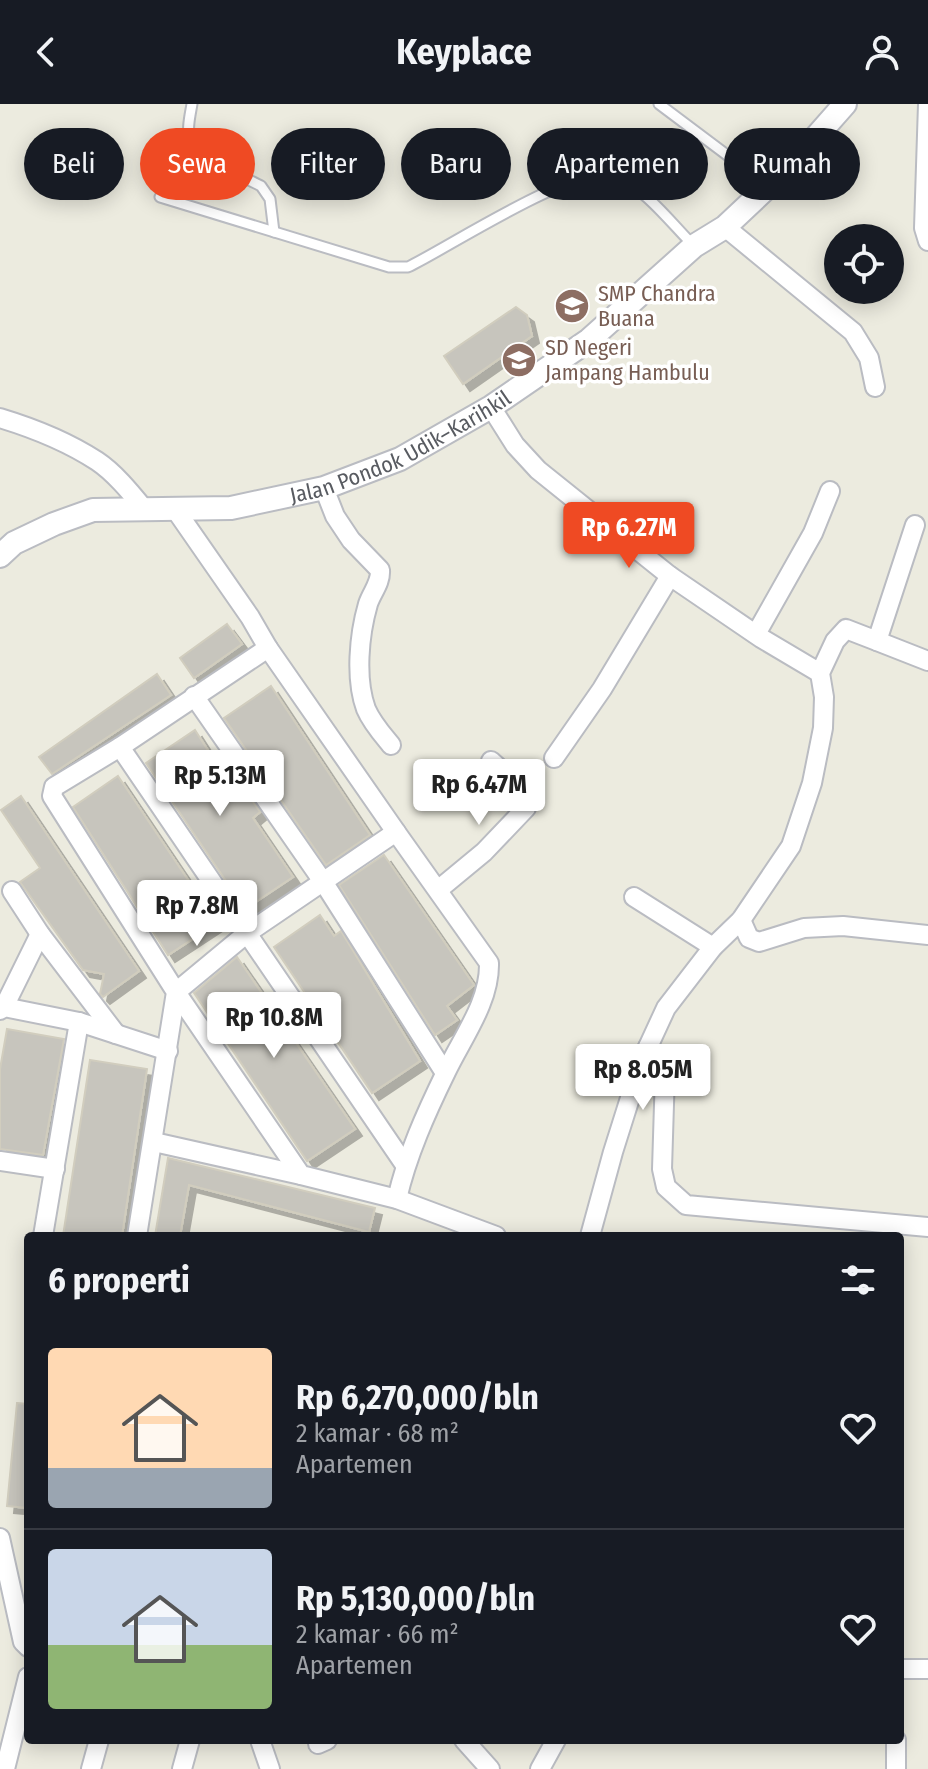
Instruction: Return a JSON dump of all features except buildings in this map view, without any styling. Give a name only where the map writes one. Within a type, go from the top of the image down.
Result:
[{"type":"street","name":"Jalan Pondok Udik–Karihkil","points":[[822,128],[845,104]]},
{"type":"street","points":[[928,104],[924,228],[928,241]]},
{"type":"street","name":"Jalan Pondok Udik–Karihkil","points":[[0,556],[14,543],[93,510],[231,508],[324,488],[400,459],[491,407],[589,340],[694,246],[725,227],[753,200]]},
{"type":"street","points":[[725,227],[853,332],[869,358],[875,387]]},
{"type":"street","points":[[491,407],[525,458],[670,576],[820,673]]},
{"type":"street","points":[[0,418],[32,427],[98,462],[145,510]]},
{"type":"street","points":[[324,488],[335,516],[351,540],[380,570],[381,578],[369,602],[363,628],[360,653],[362,697],[368,713],[391,745]]},
{"type":"street","points":[[756,634],[813,533],[830,491]]},
{"type":"street","points":[[175,509],[268,648],[489,963],[484,995],[445,1073],[405,1165],[397,1199]]},
{"type":"street","points":[[877,641],[915,525]]},
{"type":"street","points":[[554,758],[602,689],[670,576]]},
{"type":"street","points":[[591,1232],[613,1152],[648,1047],[666,1008],[713,947],[741,920],[791,846],[812,783],[823,728],[824,697],[820,673],[835,641],[846,629],[928,661]]},
{"type":"street","points":[[268,648],[120,747],[54,787],[52,796],[176,992],[301,1175]]},
{"type":"street","points":[[194,696],[324,883],[445,1073]]},
{"type":"street","points":[[120,747],[405,1165]]},
{"type":"street","points":[[438,890],[484,852],[526,808],[528,801],[523,790],[491,761]]},
{"type":"street","points":[[138,1232],[176,992],[246,934],[396,832]]},
{"type":"street","points":[[12,891],[40,934],[116,1034]]},
{"type":"street","points":[[634,897],[713,947]]},
{"type":"street","points":[[741,920],[749,938],[759,942],[804,928],[843,926],[928,935]]},
{"type":"street","points":[[40,934],[2,1008],[79,1022],[168,1051]]},
{"type":"street","points":[[44,1232],[79,1022]]},
{"type":"street","points":[[648,1047],[665,1072],[662,1169],[666,1187],[686,1205],[928,1227]]},
{"type":"street","points":[[154,1142],[397,1199],[485,1232]]},
{"type":"street","points":[[0,1161],[55,1169]]},
{"type":"street","points":[[0,1538],[24,1643]]},
{"type":"street","points":[[904,1669],[928,1669]]},
{"type":"street","points":[[5,1769],[8,1727],[24,1687]]},
{"type":"street","points":[[91,1769],[98,1744]]},
{"type":"street","points":[[182,1769],[189,1744]]},
{"type":"street","points":[[261,1744],[270,1769]]},
{"type":"street","points":[[468,1744],[490,1769]]},
{"type":"street","points":[[540,1769],[554,1744]]},
{"type":"street","points":[[896,1744],[896,1769]]},
{"type":"lane","points":[[192,104],[191,143],[200,153],[267,191],[274,232]]},
{"type":"lane","points":[[659,104],[724,153]]},
{"type":"lane","points":[[170,200],[389,267],[408,267],[548,191],[599,174],[612,175],[626,182],[694,246]]},
{"type":"place","name":"SMP Chandra Buana","points":[[572,306]]},
{"type":"place","name":"SD Negeri Jampang Hambulu","points":[[519,360]]}]
